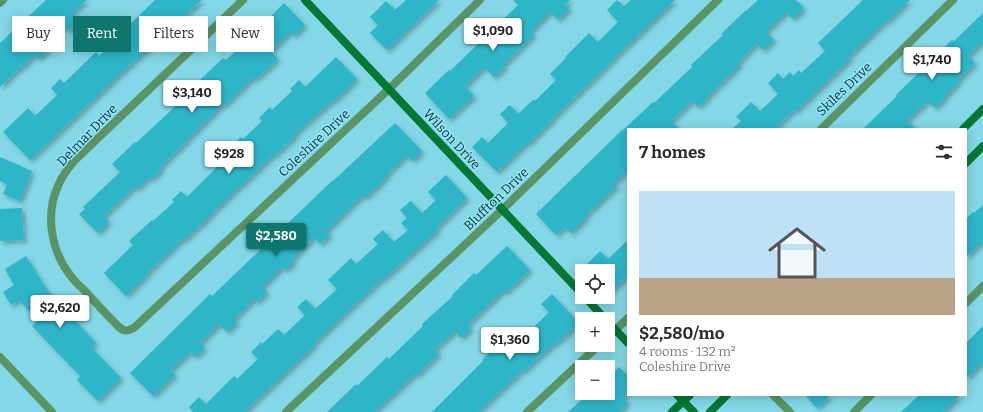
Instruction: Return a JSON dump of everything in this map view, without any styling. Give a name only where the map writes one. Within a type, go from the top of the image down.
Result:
[{"type":"street","points":[[0,3],[3,0]]},
{"type":"street","name":"Delmar Drive","points":[[125,330],[116,324],[70,275],[62,263],[52,234],[51,221],[54,196],[58,184],[65,172],[75,160],[243,0]]},
{"type":"street","name":"Wilson Drive","points":[[305,0],[575,287]]},
{"type":"street","name":"Coleshire Drive","points":[[125,330],[130,330],[135,327],[389,89],[480,0]]},
{"type":"street","name":"Bluffton Drive","points":[[286,412],[502,210],[718,0]]},
{"type":"street","name":"Skiles Drive","points":[[822,128],[953,0]]},
{"type":"street","points":[[964,128],[983,110]]},
{"type":"street","points":[[967,162],[983,146]]},
{"type":"street","points":[[967,302],[983,286]]},
{"type":"street","points":[[591,304],[598,312]]},
{"type":"street","points":[[627,319],[615,330],[627,343]]},
{"type":"street","points":[[527,412],[591,352]]},
{"type":"street","points":[[0,357],[52,412]]},
{"type":"street","points":[[710,412],[726,396]]},
{"type":"street","points":[[774,396],[790,412]]},
{"type":"street","points":[[854,412],[870,396]]},
{"type":"street","points":[[672,412],[680,398],[694,412]]},
{"type":"building","points":[[46,0],[87,0],[72,13],[75,16],[73,16],[73,26],[68,31],[65,28],[65,16],[29,16]]},
{"type":"building","points":[[155,0],[202,0],[184,16],[139,16],[139,52],[145,52],[30,160],[3,132],[28,108],[35,116],[57,95],[51,88],[60,79],[64,83],[96,52],[99,56],[103,52],[131,52],[131,23]]},
{"type":"building","points":[[406,0],[439,0],[387,50],[370,33],[378,25],[370,17],[386,1],[395,10]]},
{"type":"building","points":[[513,0],[570,0],[565,5],[569,9],[558,20],[550,12],[530,32],[534,35],[503,65],[505,67],[494,77],[484,67],[465,86],[474,96],[449,119],[425,93],[449,70],[450,71],[518,5]]},
{"type":"building","points":[[617,0],[624,6],[631,0],[675,0],[614,58],[528,144],[527,143],[497,172],[472,147],[482,137],[488,143],[508,123],[500,114],[510,105],[518,114],[534,99],[535,101],[556,80],[550,74],[589,33],[598,42],[618,22],[607,10]]},
{"type":"building","points":[[758,0],[796,0],[804,8],[793,19],[786,12],[766,32],[774,40],[763,50],[756,44],[738,63],[740,65],[707,97],[708,98],[698,107],[692,101],[671,121],[678,128],[627,128],[627,171],[614,183],[617,186],[585,216],[587,217],[571,233],[565,227],[556,235],[536,214],[622,130],[653,102],[654,103],[692,67],[691,65]]},
{"type":"building","points":[[863,0],[910,0],[849,56],[851,58],[795,112],[794,110],[775,128],[733,128],[741,121],[736,117],[751,102],[760,111],[778,94],[768,83],[778,73],[783,79],[790,72],[793,76],[799,70],[801,73],[825,51],[818,43]]},
{"type":"building","points":[[284,3],[305,25],[294,36],[290,32],[274,48],[274,16],[271,16]]},
{"type":"building","points":[[983,13],[983,41],[968,56],[975,63],[958,80],[959,82],[935,108],[928,101],[907,120],[915,128],[864,128],[952,40],[954,41]]},
{"type":"building","points":[[12,32],[12,52],[46,52],[39,59],[35,55],[0,87],[0,43]]},
{"type":"building","points":[[235,52],[272,52],[278,59],[255,80],[253,78],[224,106],[223,104],[160,167],[162,169],[151,180],[149,177],[137,189],[134,187],[104,216],[109,222],[98,233],[79,214],[85,209],[83,207],[120,172],[112,164],[201,82],[200,80],[223,58],[226,60]]},
{"type":"building","points":[[336,57],[357,79],[295,134],[296,135],[241,185],[207,219],[184,240],[183,239],[147,273],[148,274],[126,296],[104,273],[133,245],[129,241],[174,202],[172,200],[181,191],[187,197],[220,164],[217,160],[241,137],[243,139],[262,121],[259,118],[270,107],[272,110],[292,91],[290,89],[299,80],[305,87]]},
{"type":"building","points":[[395,123],[422,151],[412,161],[407,155],[365,198],[363,195],[326,231],[330,235],[320,244],[314,237],[292,259],[294,262],[286,270],[282,267],[262,287],[267,292],[257,302],[254,299],[234,319],[237,322],[227,332],[219,324],[200,343],[205,348],[195,357],[190,352],[171,370],[175,375],[153,396],[130,373],[210,294],[212,296]]},
{"type":"building","points":[[0,157],[32,171],[20,201],[3,194],[7,184],[0,181]]},
{"type":"building","points":[[446,175],[467,198],[436,228],[438,230],[384,279],[383,278],[244,412],[193,412],[189,407],[199,397],[206,404],[234,376],[237,379],[258,359],[251,352],[261,342],[262,344],[278,329],[284,335],[305,315],[297,307],[306,299],[315,309],[337,289],[328,280],[351,258],[356,264],[378,244],[373,239],[383,230],[394,242],[408,230],[401,223],[407,218],[400,210],[411,201],[422,213],[436,200],[428,192]]},
{"type":"building","points":[[983,205],[983,241],[967,256],[967,218],[973,212],[974,213]]},
{"type":"building","points":[[22,208],[24,240],[0,241],[0,209]]},
{"type":"building","points":[[627,241],[627,276],[615,287],[615,264],[587,264],[600,251],[608,259]]},
{"type":"building","points":[[507,246],[530,270],[505,293],[503,291],[468,324],[471,328],[461,338],[455,331],[435,349],[439,354],[374,412],[327,412],[387,357],[389,359],[423,326],[422,324],[453,296],[452,295],[474,273],[476,275]]},
{"type":"building","points":[[26,256],[48,291],[96,343],[91,347],[121,378],[98,401],[77,380],[80,376],[32,326],[38,321],[19,300],[11,305],[3,292],[14,285],[5,269]]},
{"type":"building","points":[[552,294],[575,319],[575,327],[524,371],[523,370],[478,412],[432,412],[492,350],[495,354],[525,326],[530,331],[549,312],[541,304]]},
{"type":"building","points":[[983,326],[983,362],[967,378],[967,342]]},
{"type":"building","points":[[619,367],[627,375],[627,394],[623,398],[628,403],[619,412],[568,412],[581,400],[615,400],[615,371]]},
{"type":"building","points":[[806,396],[830,396],[817,408]]},
{"type":"building","points":[[918,396],[959,396],[943,412],[901,412]]}]
